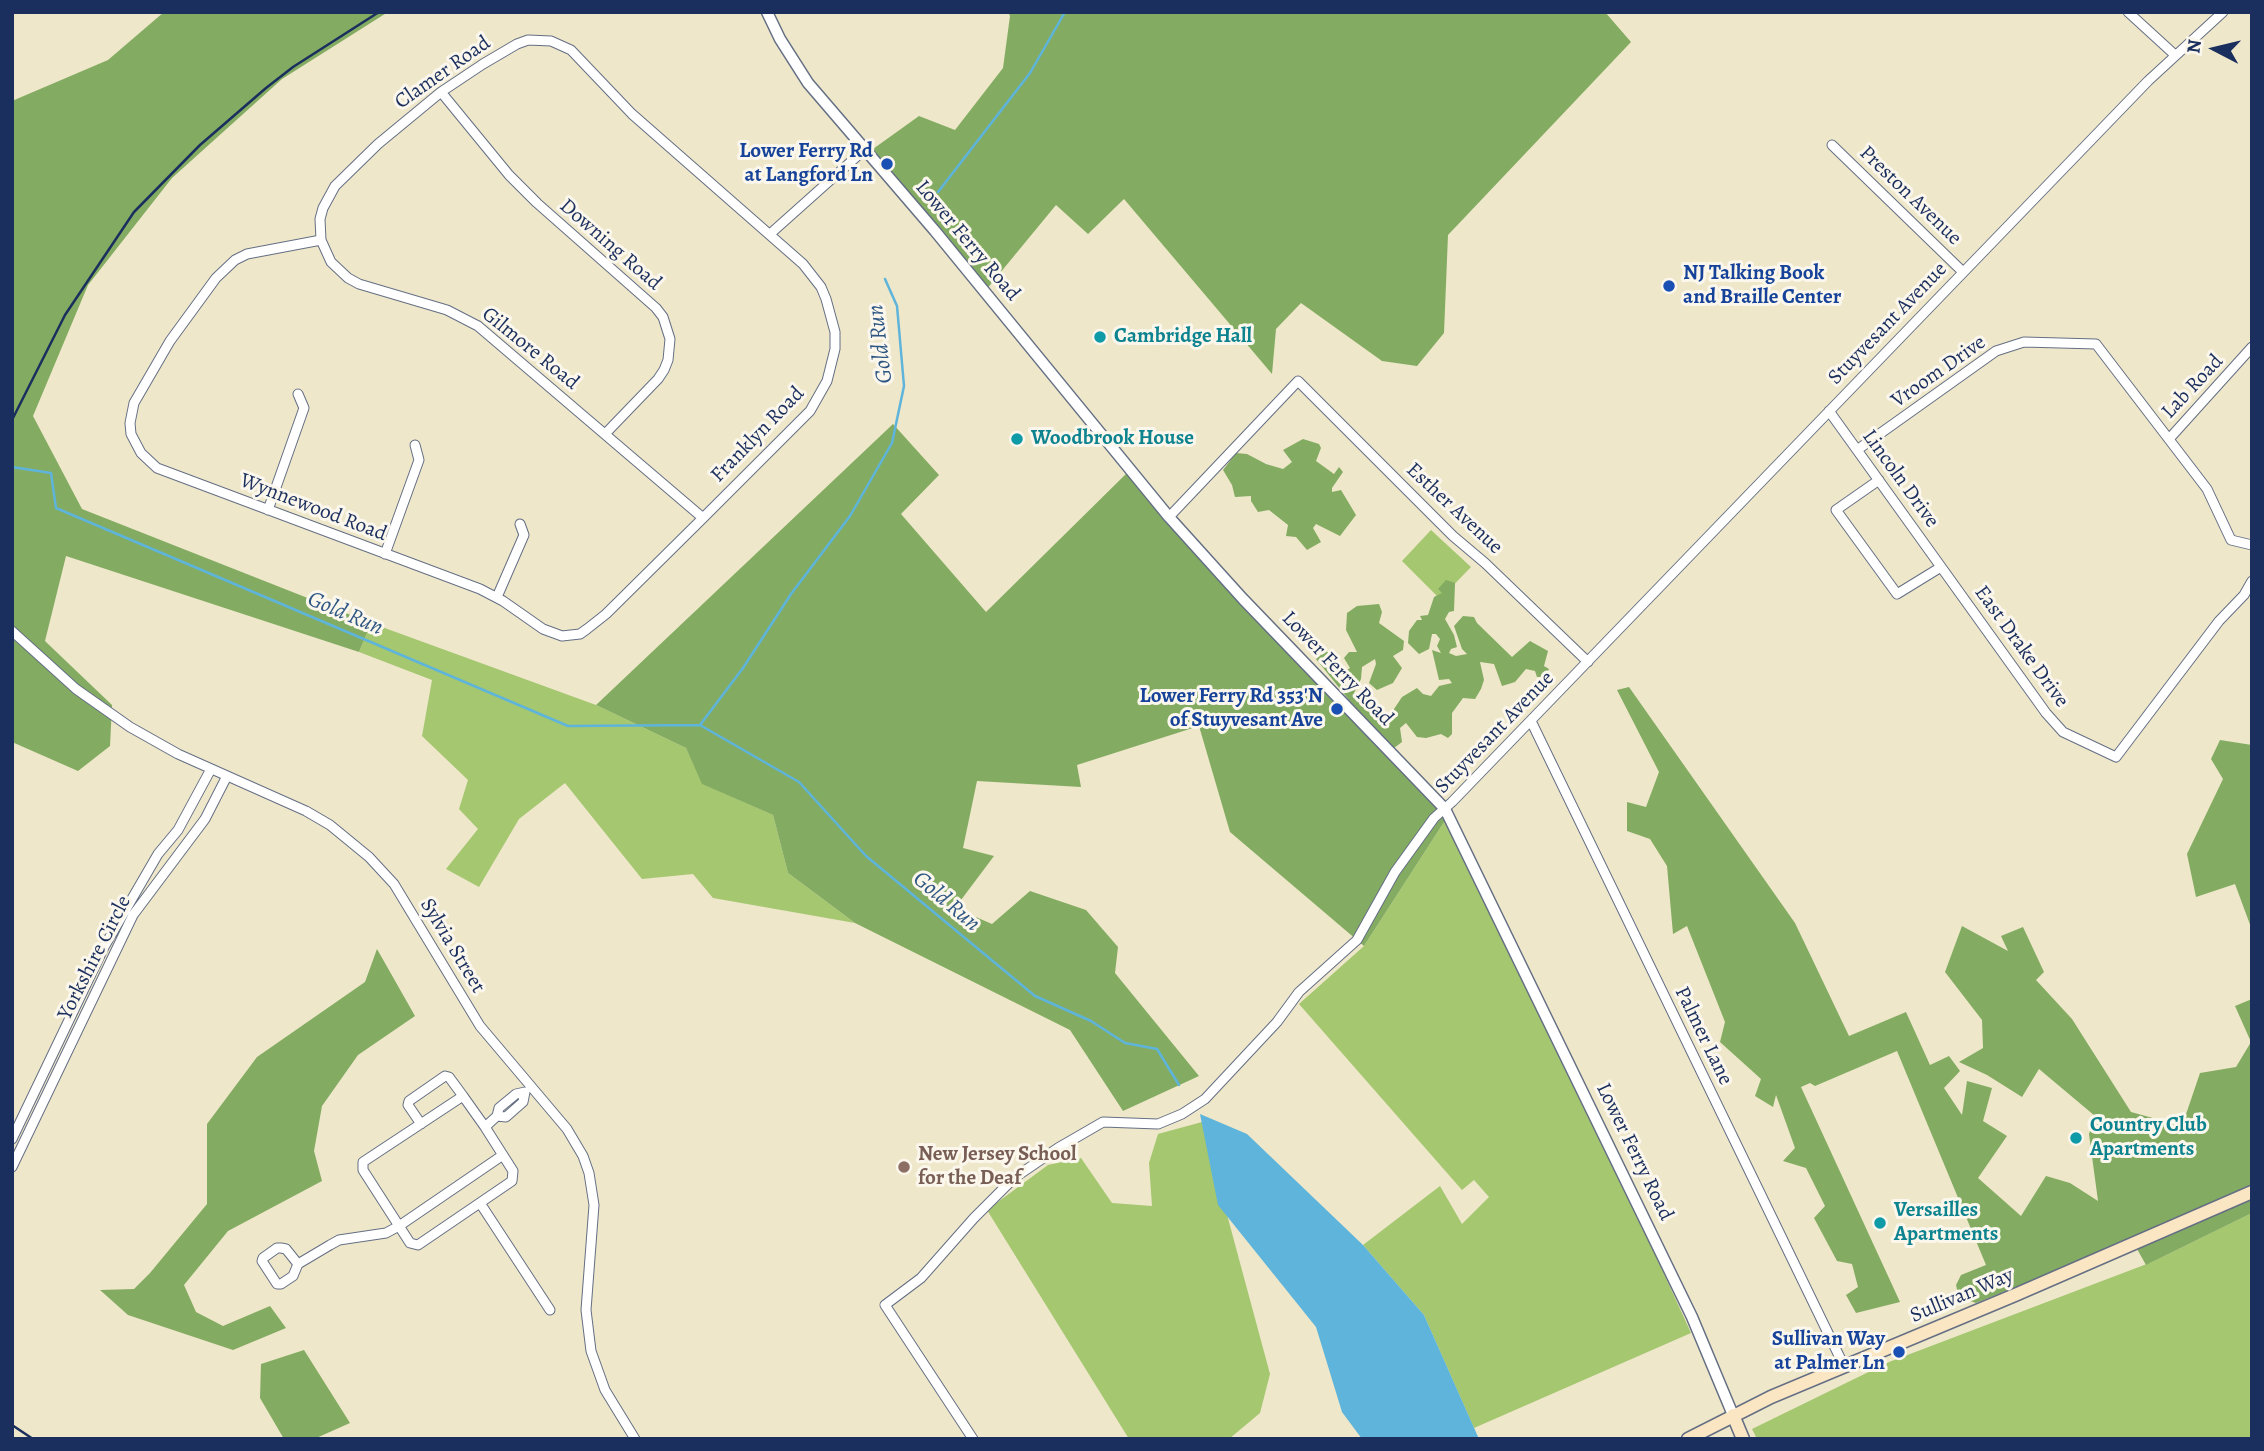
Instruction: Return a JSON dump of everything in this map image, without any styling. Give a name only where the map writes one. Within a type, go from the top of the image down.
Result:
[{"type":"main road","name":"Sullivan Way","points":[[1688,1439],[1733,1415],[1844,1366],[2252,1192]]},
{"type":"main road","name":"Lower Ferry Road","points":[[1733,1415],[1743,1439]]},
{"type":"street","name":"Lower Ferry Road","points":[[767,12],[780,39],[808,83],[935,231],[1169,517],[1243,599],[1446,809],[1692,1317],[1733,1415]]},
{"type":"street","points":[[2128,12],[2175,55]]},
{"type":"street","name":"Stuyvesant Avenue","points":[[973,1439],[885,1306],[922,1278],[974,1217],[1014,1178],[1058,1148],[1103,1122],[1158,1124],[1182,1114],[1205,1099],[1277,1022],[1299,992],[1357,940],[1395,872],[1434,818],[1446,809],[2175,55],[2223,12]]},
{"type":"street","name":"Clamer Road","points":[[321,240],[320,219],[335,186],[378,144],[441,92],[517,44],[539,39],[562,44],[579,58],[632,114],[770,234]]},
{"type":"street","name":"Downing Road","points":[[441,92],[483,146],[527,194],[663,317],[670,339],[664,370],[605,434]]},
{"type":"street","name":"Preston Avenue","points":[[1832,145],[1963,272]]},
{"type":"street","points":[[770,234],[864,150]]},
{"type":"street","name":"Franklyn Road","points":[[587,629],[606,614],[703,518],[810,411],[820,397],[832,365],[835,332],[826,299],[821,287],[803,264],[770,234]]},
{"type":"street","name":"Wynnewood Road","points":[[321,240],[259,251],[235,260],[216,278],[170,341],[134,403],[131,434],[141,453],[157,468],[497,597],[543,629],[562,636],[580,634],[587,629]]},
{"type":"street","name":"Gilmore Road","points":[[321,240],[331,262],[348,278],[359,284],[447,310],[478,327],[703,518]]},
{"type":"street","name":"Vroom Drive","points":[[1857,450],[1996,351],[2024,342],[2096,344],[2169,439]]},
{"type":"street","name":"Lab Road","points":[[2252,347],[2169,439],[2207,489],[2231,540],[2252,545]]},
{"type":"street","name":"Esther Avenue","points":[[1169,517],[1298,381],[1452,536],[1485,563],[1588,662]]},
{"type":"street","points":[[268,510],[304,408],[298,394]]},
{"type":"street","name":"Lincoln Drive","points":[[1829,411],[1941,567]]},
{"type":"street","points":[[385,554],[419,460],[415,445]]},
{"type":"street","points":[[1879,480],[1836,510],[1896,594],[1941,567]]},
{"type":"street","points":[[497,597],[524,535],[520,524]]},
{"type":"street","name":"East Drake Drive","points":[[1941,567],[2046,713],[2063,732],[2116,757],[2219,621],[2244,595],[2252,580]]},
{"type":"street","name":"Sylvia Street","points":[[12,631],[76,690],[100,707],[158,744],[306,811],[341,833],[369,857],[394,884],[480,1026],[528,1090],[572,1136],[583,1156],[589,1173],[594,1205],[586,1310],[591,1351],[605,1390],[635,1439]]},
{"type":"street","name":"Palmer Lane","points":[[1531,721],[1844,1366]]},
{"type":"street","name":"Yorkshire Circle","points":[[12,1139],[104,947],[158,854],[178,830],[211,769]]},
{"type":"street","name":"Yorkshire Circle","points":[[12,1167],[133,915],[205,819],[226,776]]},
{"type":"street","points":[[421,1124],[408,1105],[409,1101],[445,1076],[449,1077],[463,1096],[485,1127],[513,1171],[512,1181],[418,1245],[410,1243],[363,1170],[363,1162],[421,1124],[463,1096]]},
{"type":"street","points":[[485,1127],[497,1116],[506,1117],[523,1101],[528,1090]]},
{"type":"street","points":[[298,1264],[340,1240],[386,1233],[503,1155]]},
{"type":"street","points":[[480,1203],[550,1310]]},
{"type":"green space","points":[[164,12],[388,12],[282,79],[172,178],[88,285],[33,416],[82,509],[371,623],[359,652],[66,556],[45,641],[112,705],[110,746],[78,771],[12,742],[12,101],[108,60]]},
{"type":"green space","points":[[1008,12],[1605,12],[1631,42],[1448,235],[1444,333],[1417,366],[1382,361],[1301,303],[1276,329],[1272,374],[1124,199],[1088,234],[1056,205],[986,290],[866,154],[919,116],[955,130],[1003,68],[1010,16]]},
{"type":"green space","points":[[893,424],[939,475],[901,514],[986,612],[1131,469],[1446,819],[1364,946],[1230,832],[1199,726],[1077,765],[1081,787],[977,781],[963,848],[994,856],[955,908],[992,924],[1030,891],[1086,910],[1118,947],[1115,973],[1199,1076],[1123,1111],[1070,1030],[855,923],[788,873],[773,815],[702,784],[686,748],[596,705]]},
{"type":"green space","points":[[1303,439],[1319,444],[1321,448],[1316,461],[1334,474],[1339,467],[1343,472],[1332,492],[1341,490],[1356,515],[1340,536],[1316,524],[1313,528],[1321,542],[1307,550],[1296,537],[1286,536],[1288,525],[1269,510],[1258,512],[1251,496],[1235,497],[1232,485],[1223,470],[1236,453],[1247,454],[1283,469],[1292,462],[1283,450]]},
{"type":"green space","points":[[1431,530],[1471,567],[1440,599],[1402,561]]},
{"type":"green space","points":[[1446,580],[1455,583],[1454,611],[1449,612],[1445,619],[1457,647],[1449,653],[1456,656],[1467,654],[1462,649],[1454,626],[1463,616],[1474,617],[1512,657],[1530,641],[1548,651],[1544,666],[1549,669],[1545,677],[1537,677],[1535,671],[1526,669],[1515,682],[1502,686],[1494,664],[1480,662],[1484,680],[1481,689],[1475,699],[1463,698],[1452,713],[1452,734],[1448,738],[1441,734],[1426,738],[1417,737],[1406,723],[1400,728],[1402,742],[1390,751],[1316,659],[1326,651],[1333,656],[1337,670],[1345,671],[1350,668],[1344,658],[1349,652],[1357,652],[1346,630],[1347,613],[1357,606],[1379,604],[1382,612],[1379,623],[1404,641],[1403,650],[1393,656],[1402,668],[1393,683],[1377,690],[1369,683],[1376,664],[1375,659],[1362,667],[1361,679],[1354,693],[1374,703],[1388,718],[1402,697],[1417,688],[1423,694],[1431,696],[1439,686],[1452,683],[1449,679],[1439,680],[1432,650],[1441,653],[1437,646],[1440,639],[1436,634],[1432,634],[1429,649],[1419,654],[1408,643],[1409,631],[1417,620],[1422,620],[1420,616],[1428,615],[1434,597],[1442,593],[1438,589]]},
{"type":"green space","points":[[371,623],[596,705],[686,748],[703,784],[773,815],[788,873],[855,923],[713,898],[693,874],[642,879],[565,783],[519,819],[479,887],[446,869],[478,829],[459,809],[468,780],[422,736],[432,680],[359,652]]},
{"type":"green space","points":[[1629,687],[1795,923],[1849,1036],[1906,1012],[1930,1065],[1949,1056],[1960,1071],[1944,1088],[1962,1115],[1967,1081],[1992,1088],[1983,1121],[2007,1136],[1978,1178],[2021,1216],[2046,1176],[2070,1183],[2098,1201],[2089,1134],[2095,1116],[2039,1069],[2022,1097],[1987,1075],[1959,1062],[1983,1048],[1982,1020],[1945,972],[1962,926],[2008,951],[2001,936],[2023,927],[2044,972],[2036,980],[2072,1019],[2131,1112],[2182,1126],[2200,1073],[2236,1067],[2251,1042],[2235,1006],[2252,999],[2252,1213],[2146,1265],[2132,1240],[1976,1303],[1959,1297],[1956,1285],[1961,1275],[1986,1265],[1897,1051],[1815,1086],[1810,1083],[1801,1087],[1900,1302],[1856,1313],[1846,1295],[1858,1287],[1852,1264],[1837,1261],[1814,1218],[1825,1206],[1806,1168],[1783,1161],[1795,1148],[1776,1095],[1773,1107],[1755,1096],[1761,1079],[1720,1042],[1725,1022],[1687,926],[1673,934],[1667,866],[1650,839],[1627,831],[1627,802],[1646,807],[1659,772],[1617,690]]},
{"type":"green space","points":[[2220,740],[2252,745],[2252,930],[2235,884],[2196,897],[2187,854],[2223,779],[2211,759]]},
{"type":"green space","points":[[1446,819],[1513,942],[1691,1333],[1474,1428],[1424,1315],[1363,1245],[1440,1186],[1462,1224],[1489,1197],[1474,1180],[1462,1190],[1299,1004],[1364,946]]},
{"type":"green space","points":[[377,949],[415,1016],[358,1055],[322,1106],[314,1151],[322,1181],[228,1231],[184,1285],[196,1312],[223,1326],[270,1306],[286,1328],[233,1350],[128,1315],[100,1290],[134,1289],[207,1204],[207,1124],[257,1057],[365,982]]},
{"type":"green space","points":[[1202,1122],[1270,1374],[1260,1413],[1229,1439],[1129,1439],[987,1210],[1048,1165],[1081,1158],[1112,1203],[1152,1206],[1149,1163],[1158,1134]]},
{"type":"green space","points":[[2252,1213],[2252,1439],[1757,1439],[1752,1429],[1889,1362],[2152,1262]]},
{"type":"green space","points":[[304,1350],[350,1423],[314,1439],[284,1439],[260,1398],[261,1364]]},
{"type":"water","points":[[1200,1114],[1247,1134],[1363,1245],[1424,1315],[1479,1439],[1362,1439],[1342,1412],[1316,1327],[1218,1205]]},
{"type":"waterway","name":"Gold Run","points":[[938,192],[1030,73],[1065,12]]},
{"type":"waterway","name":"Gold Run","points":[[700,725],[743,668],[791,594],[850,516],[892,443],[904,386],[897,306],[885,279]]},
{"type":"waterway","name":"Gold Run","points":[[12,467],[51,473],[56,508],[568,726],[700,725],[799,782],[866,856],[1035,996],[1091,1021],[1125,1043],[1157,1049],[1179,1085]]},
{"type":"railway","points":[[12,420],[65,315],[134,212],[200,145],[266,88],[293,67],[379,12]]},
{"type":"railway","points":[[12,1425],[33,1439]]},
{"type":"place","name":"Lower Ferry Rd at Langford Ln","points":[[887,164]]},
{"type":"place","name":"NJ Talking Book and Braille Center","points":[[1669,286]]},
{"type":"place","name":"Cambridge Hall","points":[[1100,337]]},
{"type":"place","name":"Woodbrook House","points":[[1017,439]]},
{"type":"place","name":"Lower Ferry Rd 353'N of Stuyvesant Ave","points":[[1337,709]]},
{"type":"place","name":"Country Club Apartments","points":[[2076,1138]]},
{"type":"place","name":"New Jersey School for the Deaf","points":[[904,1167]]},
{"type":"place","name":"Versailles Apartments","points":[[1880,1223]]},
{"type":"place","name":"Sullivan Way at Palmer Ln","points":[[1899,1352]]}]
